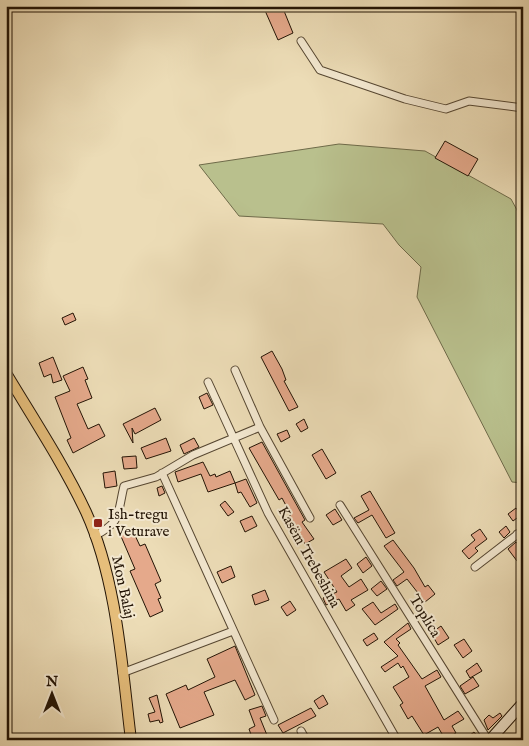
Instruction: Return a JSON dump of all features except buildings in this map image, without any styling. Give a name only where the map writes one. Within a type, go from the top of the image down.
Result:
[{"type":"main road","name":"Mon Balaj","points":[[6,373],[85,512],[94,536],[105,572],[131,740]]},
{"type":"street","points":[[301,40],[320,70],[405,100],[446,109],[469,101],[523,108]]},
{"type":"street","points":[[235,370],[260,426],[310,518]]},
{"type":"street","name":"Kasëm Trebeshina","points":[[208,382],[275,526],[396,740]]},
{"type":"street","points":[[94,536],[104,532],[115,522],[124,486],[162,473],[193,454],[234,439],[260,426]]},
{"type":"street","points":[[162,473],[274,720]]},
{"type":"street","name":"Toplica","points":[[340,505],[489,740]]},
{"type":"street","points":[[475,566],[520,532],[523,540]]},
{"type":"street","points":[[122,673],[233,631]]},
{"type":"street","points":[[489,740],[523,703]]},
{"type":"street","points":[[301,731],[306,740]]},
{"type":"green space","points":[[339,144],[425,151],[511,199],[523,221],[523,483],[512,482],[417,297],[421,267],[399,245],[383,224],[239,216],[199,165]]},
{"type":"place","name":"Ish-tregu i Veturave","points":[[98,523]]}]
